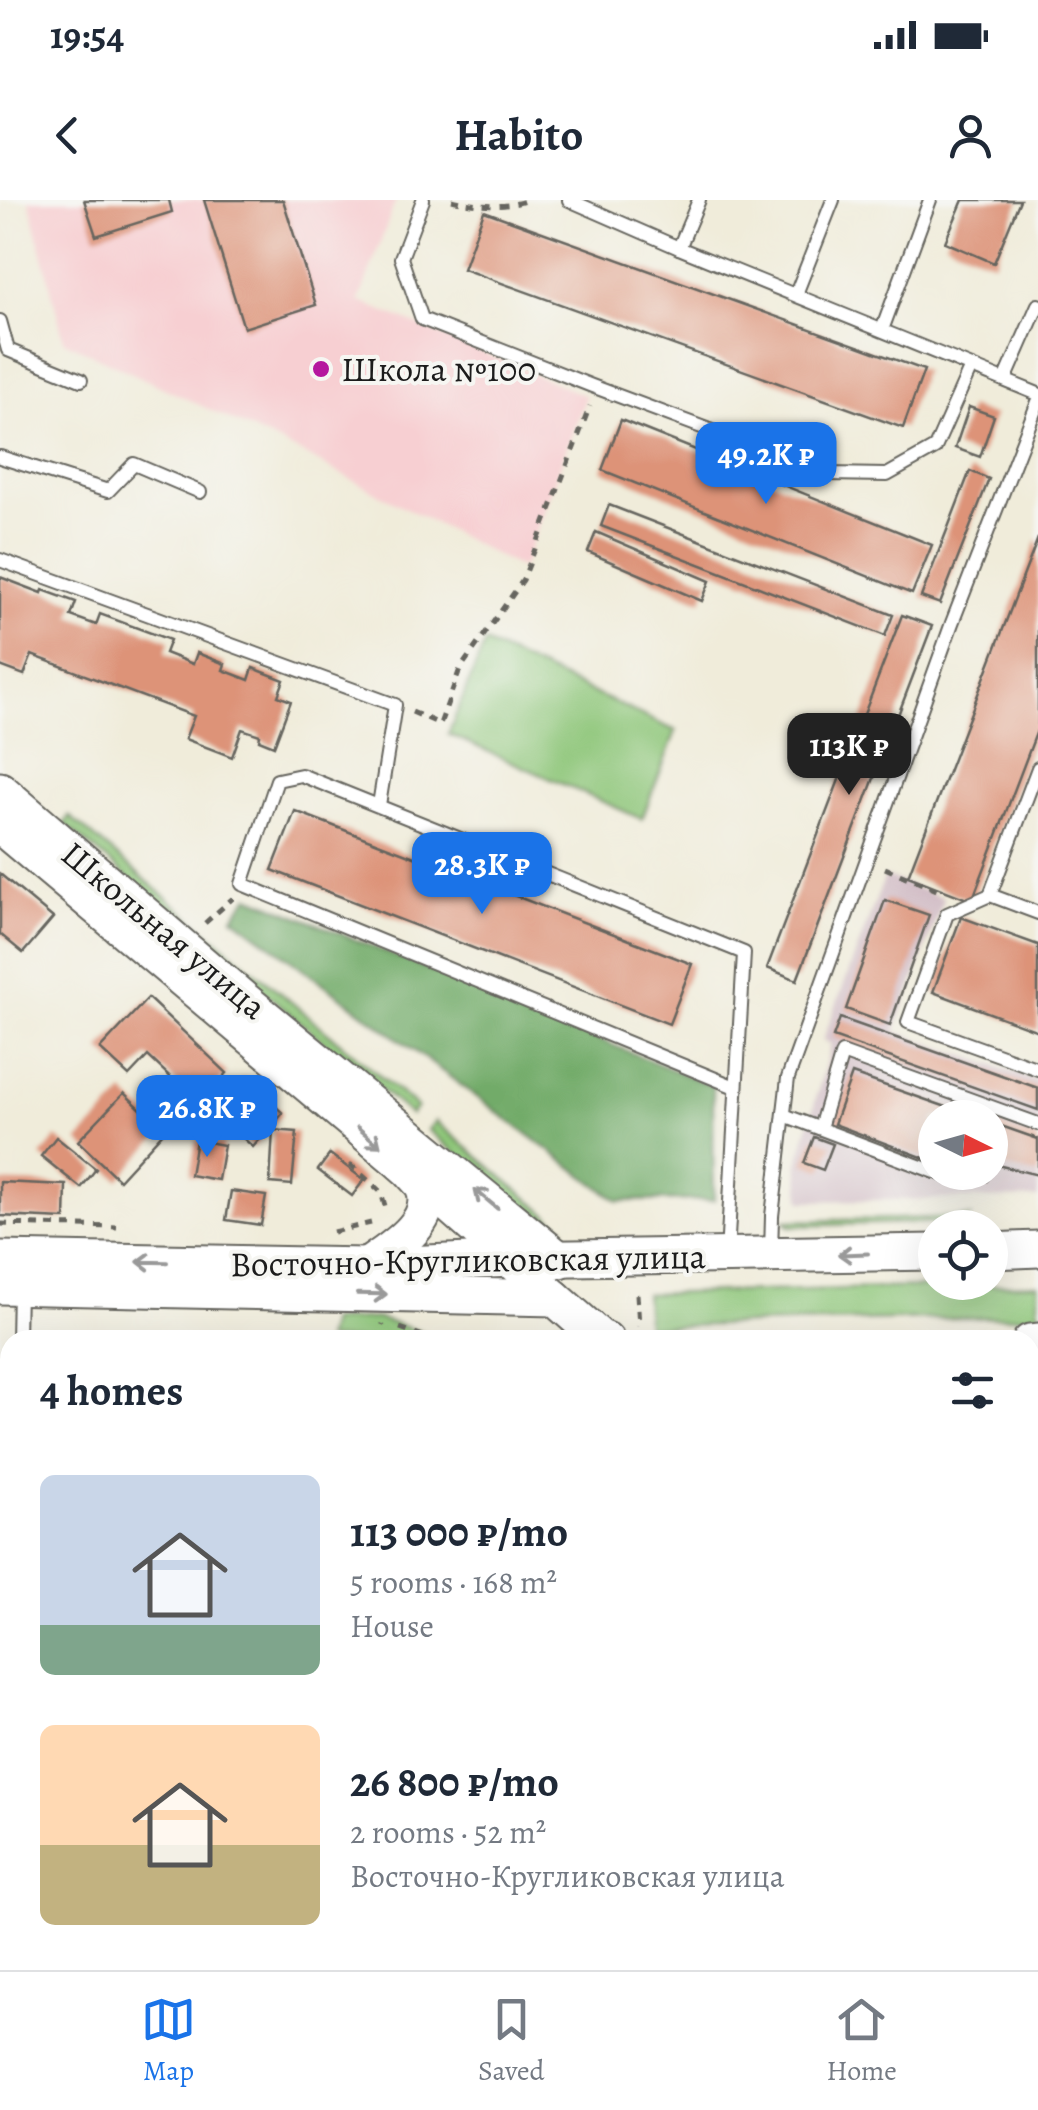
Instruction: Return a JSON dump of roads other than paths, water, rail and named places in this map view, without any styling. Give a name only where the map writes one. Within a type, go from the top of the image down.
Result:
[{"type":"main road","name":"Школьная улица","points":[[0,790],[243,998],[560,1260]]},
{"type":"main road","name":"Школьная улица","points":[[0,826],[396,1182],[510,1259],[555,1298]]},
{"type":"main road","points":[[366,1266],[417,1227],[425,1204],[423,1186],[396,1182]]},
{"type":"main road","points":[[1008,1250],[1038,1249]]},
{"type":"main road","name":"Восточно-Кругликовская улица","points":[[10,1273],[918,1252]]},
{"type":"main road","name":"Восточно-Кругликовская улица","points":[[10,1273],[555,1298],[591,1330]]},
{"type":"lane","points":[[423,200],[401,258],[422,319],[827,474],[887,475],[935,448],[971,366]]},
{"type":"lane","points":[[568,200],[1038,394]]},
{"type":"lane","points":[[679,248],[699,200]]},
{"type":"lane","points":[[796,294],[833,200]]},
{"type":"lane","points":[[882,330],[930,200]]},
{"type":"lane","points":[[1004,380],[1038,305]]},
{"type":"lane","points":[[0,321],[8,350],[80,380]]},
{"type":"lane","points":[[770,1256],[788,1078],[952,623],[1038,402]]},
{"type":"lane","points":[[0,457],[108,490],[134,464],[200,492]]},
{"type":"lane","points":[[0,560],[395,705],[379,805]]},
{"type":"lane","points":[[990,895],[1038,768]]},
{"type":"lane","points":[[726,1257],[744,953],[301,775],[277,780],[242,884],[735,1086]]},
{"type":"lane","points":[[1038,913],[990,895],[947,914],[908,1022],[1038,1069]]},
{"type":"lane","points":[[820,1128],[842,1053],[1038,1124]]},
{"type":"lane","points":[[784,1115],[918,1165]]},
{"type":"lane","points":[[10,1273],[17,1330]]},
{"type":"place","name":"Школа №100","points":[[321,369]]}]
